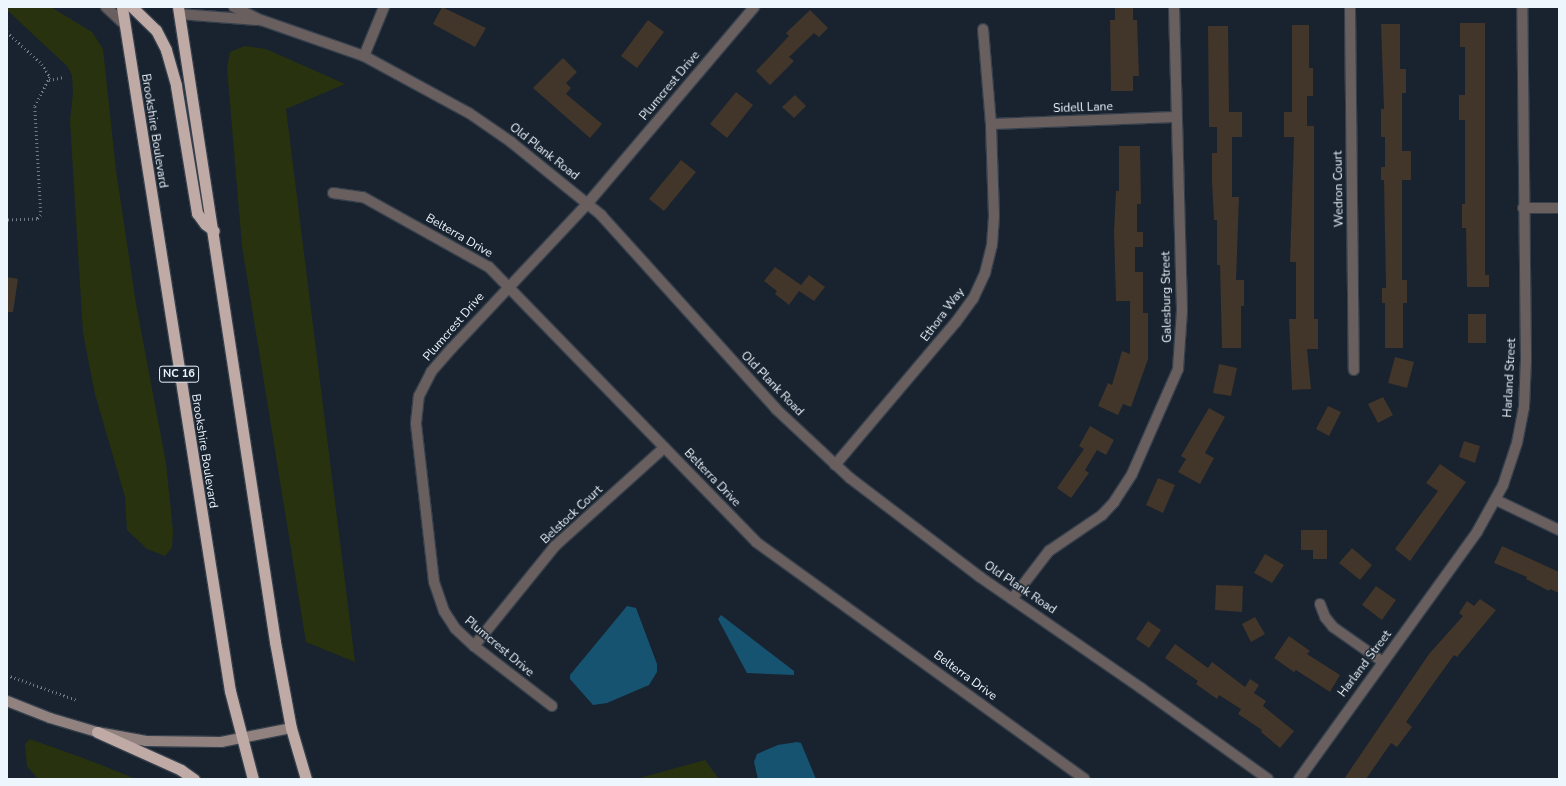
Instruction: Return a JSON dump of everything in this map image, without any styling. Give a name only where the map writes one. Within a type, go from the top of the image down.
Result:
[{"type":"highway","name":"Brookshire Boulevard","points":[[122,7],[230,691],[253,779]]},
{"type":"highway","points":[[132,7],[156,30],[166,50],[176,86],[197,213],[204,224],[214,231]]},
{"type":"highway","points":[[168,7],[179,11],[214,231],[267,595],[291,728],[306,779]]},
{"type":"highway","points":[[97,732],[181,770],[194,779]]},
{"type":"main road","points":[[7,701],[50,718],[97,732],[161,742],[242,739],[291,728]]},
{"type":"street","points":[[106,7],[125,25]]},
{"type":"street","name":"Old Plank Road","points":[[234,7],[261,20],[364,56],[469,113],[546,169],[588,203],[776,409],[835,465],[927,538],[1268,779]]},
{"type":"street","points":[[364,56],[384,7]]},
{"type":"street","name":"Plumcrest Drive","points":[[552,706],[474,646],[455,628],[444,611],[434,582],[416,423],[419,396],[431,372],[508,285],[588,203],[754,7]]},
{"type":"street","name":"Galesburg Street","points":[[1012,599],[1049,551],[1102,515],[1114,502],[1135,467],[1178,370],[1182,311],[1174,7]]},
{"type":"street","name":"Wedron Court","points":[[1350,7],[1354,370]]},
{"type":"street","name":"Harland Street","points":[[1299,779],[1464,551],[1496,500],[1517,443],[1524,408],[1526,360],[1522,7]]},
{"type":"street","name":"Old Plank Road","points":[[179,11],[261,20]]},
{"type":"street","name":"Ethora Way","points":[[835,465],[956,322],[979,286],[989,260],[993,231],[991,124],[983,29]]},
{"type":"street","name":"Sidell Lane","points":[[991,124],[1176,117]]},
{"type":"street","name":"Belterra Drive","points":[[333,193],[363,197],[490,267],[756,542],[1085,779]]},
{"type":"street","points":[[1524,208],[1559,208]]},
{"type":"street","name":"Belstock Court","points":[[474,646],[555,546],[664,448]]},
{"type":"street","points":[[1496,500],[1559,530]]},
{"type":"street","points":[[1320,604],[1325,616],[1333,627],[1383,662]]},
{"type":"path","points":[[7,32],[42,64],[49,73],[49,80],[42,90],[35,107],[41,216],[37,218],[7,220]]},
{"type":"path","points":[[49,80],[64,76]]},
{"type":"path","points":[[7,675],[77,700]]},
{"type":"green space","points":[[7,7],[51,7],[92,32],[103,49],[116,170],[136,304],[166,463],[173,531],[172,547],[165,556],[147,549],[127,530],[125,497],[95,394],[83,333],[70,121],[73,93],[72,75],[67,66],[7,10]]},
{"type":"green space","points":[[245,46],[266,49],[345,84],[286,109],[355,662],[306,642],[242,246],[227,68],[230,52]]},
{"type":"green space","points":[[30,739],[136,779],[38,779],[27,766],[25,744]]},
{"type":"green space","points":[[705,760],[719,779],[636,779]]},
{"type":"water","points":[[627,606],[636,608],[657,664],[657,672],[649,685],[607,703],[593,705],[570,679],[570,675]]},
{"type":"water","points":[[721,615],[794,671],[794,675],[747,673],[718,619]]},
{"type":"water","points":[[797,742],[801,743],[816,779],[758,779],[754,762],[757,754],[778,745]]},
{"type":"building","points":[[442,7],[486,28],[475,47],[433,24]]},
{"type":"building","points":[[1115,7],[1133,7],[1133,20],[1137,20],[1139,76],[1133,76],[1133,91],[1111,91],[1110,20],[1115,20]]},
{"type":"building","points":[[810,10],[828,28],[819,37],[814,33],[789,57],[794,61],[770,85],[756,71],[789,36],[786,33]]},
{"type":"building","points":[[648,20],[664,32],[637,68],[621,56]]},
{"type":"building","points":[[1460,23],[1485,23],[1485,275],[1489,275],[1489,287],[1467,287],[1466,228],[1462,228],[1462,204],[1465,204],[1465,120],[1459,120],[1459,95],[1465,95],[1465,47],[1460,47]]},
{"type":"building","points":[[1381,24],[1400,24],[1400,69],[1406,69],[1406,93],[1402,93],[1402,151],[1411,151],[1411,180],[1402,180],[1402,280],[1407,280],[1407,303],[1403,303],[1403,348],[1385,348],[1385,303],[1382,303],[1382,288],[1386,288],[1384,180],[1381,180],[1381,167],[1385,167],[1385,137],[1381,137],[1381,109],[1384,109]]},
{"type":"building","points":[[1292,25],[1309,25],[1309,68],[1313,68],[1313,96],[1307,96],[1307,126],[1314,126],[1314,319],[1318,319],[1318,349],[1307,349],[1311,389],[1292,390],[1289,319],[1296,319],[1296,262],[1290,262],[1294,137],[1284,137],[1284,112],[1292,112]]},
{"type":"building","points":[[1208,26],[1228,26],[1229,112],[1242,112],[1242,137],[1232,137],[1232,197],[1239,197],[1236,280],[1244,280],[1244,306],[1241,306],[1241,348],[1222,348],[1220,265],[1217,265],[1217,220],[1214,220],[1212,181],[1212,153],[1217,153],[1217,127],[1209,127]]},
{"type":"building","points":[[563,58],[577,72],[566,83],[571,88],[566,94],[602,124],[590,138],[533,88]]},
{"type":"building","points":[[736,92],[753,105],[727,138],[710,124]]},
{"type":"building","points":[[795,95],[806,106],[794,118],[782,107]]},
{"type":"building","points":[[1119,146],[1140,146],[1141,204],[1137,204],[1137,232],[1143,232],[1143,247],[1135,247],[1135,272],[1143,272],[1143,313],[1148,313],[1148,359],[1131,407],[1123,404],[1118,415],[1098,406],[1108,383],[1112,385],[1122,351],[1130,354],[1130,301],[1116,301],[1114,232],[1116,191],[1119,191]]},
{"type":"building","points":[[681,160],[696,172],[664,211],[649,199]]},
{"type":"building","points":[[775,267],[801,285],[809,275],[825,287],[814,301],[799,291],[789,305],[775,294],[777,291],[764,281]]},
{"type":"building","points":[[7,277],[18,279],[13,312],[7,312]]},
{"type":"building","points":[[1468,314],[1486,314],[1486,343],[1468,343]]},
{"type":"building","points":[[1395,357],[1414,362],[1407,388],[1388,383]]},
{"type":"building","points":[[1219,364],[1237,368],[1231,396],[1213,393]]},
{"type":"building","points":[[1383,397],[1393,415],[1378,423],[1368,404]]},
{"type":"building","points":[[1328,406],[1341,412],[1329,436],[1316,429]]},
{"type":"building","points":[[1209,408],[1225,417],[1205,453],[1214,458],[1200,484],[1178,472],[1186,459],[1181,456]]},
{"type":"building","points":[[1090,426],[1114,440],[1106,455],[1097,450],[1085,470],[1089,473],[1071,498],[1057,488],[1084,449],[1079,446]]},
{"type":"building","points":[[1464,441],[1480,446],[1475,463],[1459,457]]},
{"type":"building","points":[[1440,464],[1466,482],[1410,561],[1395,549],[1438,491],[1426,483]]},
{"type":"building","points":[[1158,478],[1175,485],[1163,513],[1146,505]]},
{"type":"building","points":[[1301,530],[1327,530],[1327,559],[1313,559],[1313,550],[1301,550]]},
{"type":"building","points":[[1502,546],[1559,572],[1559,593],[1550,589],[1549,591],[1526,579],[1527,577],[1494,563]]},
{"type":"building","points":[[1352,548],[1372,565],[1360,580],[1339,563]]},
{"type":"building","points":[[1265,554],[1284,565],[1272,583],[1254,573]]},
{"type":"building","points":[[1216,585],[1243,586],[1242,612],[1215,610]]},
{"type":"building","points":[[1376,586],[1396,600],[1382,620],[1362,605]]},
{"type":"building","points":[[1480,599],[1496,610],[1457,657],[1454,655],[1433,684],[1406,722],[1412,727],[1397,747],[1391,743],[1366,779],[1344,779],[1429,654],[1463,616],[1459,613],[1467,601],[1474,606]]},
{"type":"building","points":[[1255,617],[1265,634],[1251,642],[1242,624]]},
{"type":"building","points":[[1148,621],[1161,630],[1149,648],[1136,639]]},
{"type":"building","points":[[1289,636],[1310,651],[1307,654],[1340,675],[1330,692],[1296,670],[1294,672],[1274,658]]},
{"type":"building","points":[[1175,644],[1208,668],[1212,662],[1245,687],[1250,679],[1259,685],[1254,693],[1266,701],[1263,706],[1294,731],[1280,748],[1261,732],[1262,730],[1238,714],[1241,709],[1219,695],[1217,699],[1196,684],[1198,681],[1165,658]]}]
